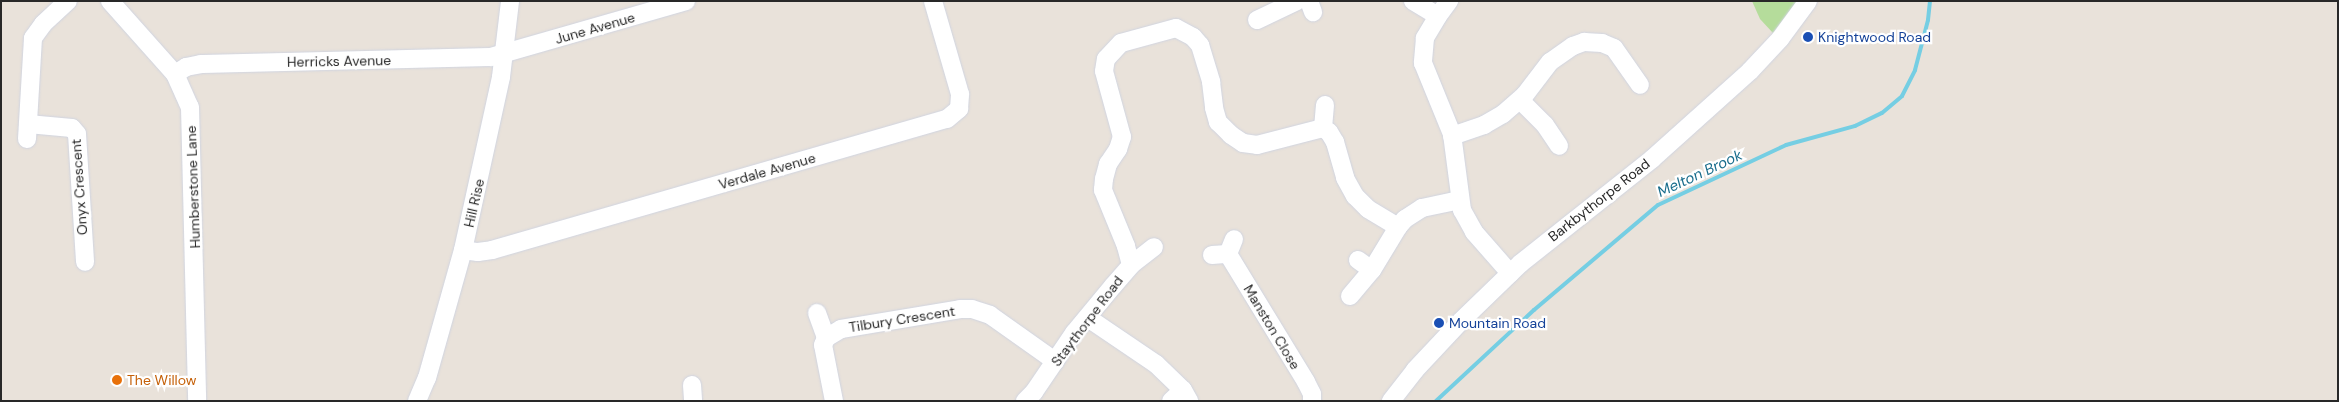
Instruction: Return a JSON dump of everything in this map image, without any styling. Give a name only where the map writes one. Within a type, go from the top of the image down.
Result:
[{"type":"street","name":"Onyx Crescent","points":[[68,1],[43,24],[33,38],[28,131],[72,128],[77,134],[85,262]]},
{"type":"street","name":"Humberstone Lane","points":[[110,1],[175,74],[186,95],[191,123],[197,401]]},
{"type":"street","name":"Hill Rise","points":[[417,401],[427,378],[463,250],[490,134],[504,55],[510,1]]},
{"type":"street","name":"June Avenue","points":[[504,55],[686,1]]},
{"type":"street","name":"Verdale Avenue","points":[[463,250],[478,252],[492,250],[947,119],[959,110],[960,94],[933,1]]},
{"type":"street","points":[[1258,20],[1297,1]]},
{"type":"street","points":[[1413,1],[1438,16]]},
{"type":"street","points":[[1449,1],[1425,38],[1423,63],[1452,136],[1459,200],[1464,215],[1474,232],[1510,273]]},
{"type":"street","name":"Barkbythorpe Road","points":[[1391,401],[1422,362],[1510,273],[1704,114],[1780,39],[1808,1]]},
{"type":"street","points":[[1130,265],[1126,246],[1103,190],[1108,164],[1118,149],[1122,137],[1104,72],[1106,59],[1121,43],[1176,28],[1193,37],[1200,45],[1211,82],[1214,108],[1218,122],[1231,135],[1243,143],[1257,145],[1323,128],[1329,132],[1335,142],[1345,178],[1356,196],[1368,209],[1398,227]]},
{"type":"street","points":[[1452,136],[1489,123],[1520,100],[1550,62],[1573,46],[1590,41],[1618,45],[1640,85]]},
{"type":"street","name":"Herricks Avenue","points":[[175,74],[186,67],[201,64],[504,55]]},
{"type":"street","points":[[1520,100],[1547,128],[1562,149]]},
{"type":"street","points":[[1323,128],[1325,105]]},
{"type":"street","points":[[1350,296],[1372,270],[1398,227],[1406,219],[1422,208],[1459,200]]},
{"type":"street","name":"Staythorpe Road","points":[[1025,401],[1034,392],[1055,361],[1130,265],[1154,248]]},
{"type":"street","name":"Manston Close","points":[[1225,249],[1306,382],[1312,394],[1312,401]]},
{"type":"street","points":[[1358,260],[1372,270]]},
{"type":"street","name":"Tilbury Crescent","points":[[826,338],[841,329],[960,309],[972,310],[990,315],[1055,361]]},
{"type":"street","points":[[817,313],[826,338],[823,345],[834,401]]},
{"type":"street","points":[[1088,318],[1156,364],[1181,397]]},
{"type":"green space","points":[[1752,1],[1797,1],[1773,33],[1760,19]]},
{"type":"waterway","name":"Melton Brook","points":[[1436,401],[1534,310],[1658,205],[1786,145],[1855,126],[1882,113],[1902,96],[1915,70],[1928,20],[1930,1]]},
{"type":"place","name":"Knightwood Road","points":[[1808,37]]},
{"type":"place","name":"Mountain Road","points":[[1439,323]]},
{"type":"place","name":"The Willow","points":[[117,380]]}]
